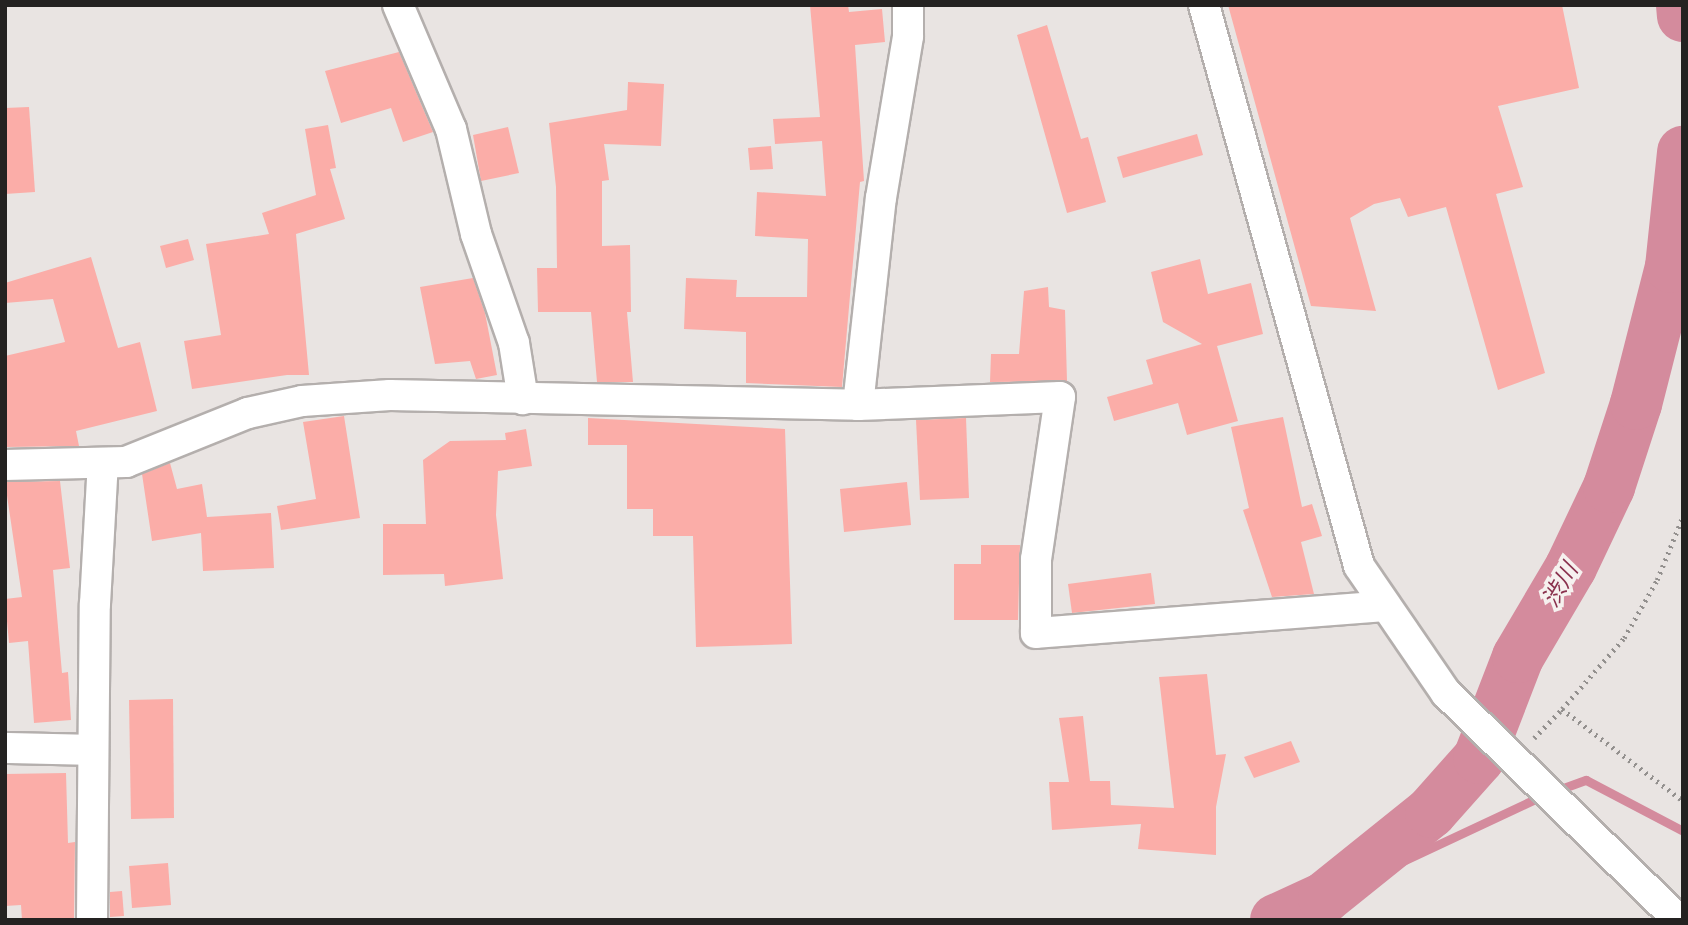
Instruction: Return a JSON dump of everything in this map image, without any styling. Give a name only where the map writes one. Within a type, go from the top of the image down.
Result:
[{"type":"street","points":[[398,5],[451,129],[476,234],[514,343],[523,399]]},
{"type":"street","points":[[859,405],[880,198],[908,36],[908,5]]},
{"type":"street","points":[[1204,5],[1359,566],[1383,606],[1446,693],[1679,920]]},
{"type":"street","points":[[5,465],[126,461],[248,413],[302,401],[390,395],[859,405],[1060,397],[1036,559],[1036,633],[1383,606]]},
{"type":"street","points":[[92,920],[92,750],[103,463]]},
{"type":"street","points":[[5,748],[92,750]]},
{"type":"path","points":[[1512,760],[1562,709],[1624,638],[1657,580],[1683,516]]},
{"type":"path","points":[[1562,709],[1656,785],[1683,800]]},
{"type":"building","points":[[810,5],[848,5],[849,12],[882,9],[885,42],[855,45],[864,181],[860,182],[842,387],[746,383],[746,332],[684,329],[686,278],[737,280],[736,297],[807,297],[808,239],[755,236],[757,192],[826,196],[822,141],[775,144],[773,119],[820,117]]},
{"type":"building","points":[[1228,5],[1562,5],[1579,88],[1498,106],[1523,187],[1496,194],[1545,373],[1498,390],[1446,207],[1408,217],[1400,198],[1374,204],[1350,218],[1376,311],[1311,306]]},
{"type":"building","points":[[1047,25],[1081,139],[1088,137],[1106,202],[1067,213],[1017,35]]},
{"type":"building","points":[[399,52],[433,132],[403,142],[391,108],[341,123],[325,71]]},
{"type":"building","points":[[628,82],[664,84],[661,146],[604,144],[609,180],[602,181],[602,246],[630,245],[631,312],[627,312],[633,382],[597,382],[591,312],[538,312],[537,268],[557,268],[556,187],[549,123],[627,110]]},
{"type":"building","points":[[29,107],[35,192],[5,194],[5,108]]},
{"type":"building","points":[[328,125],[336,168],[330,169],[345,219],[296,234],[309,375],[287,375],[192,389],[184,341],[221,335],[206,244],[269,234],[262,213],[316,195],[305,129]]},
{"type":"building","points":[[508,127],[519,173],[481,181],[473,135]]},
{"type":"building","points":[[1197,134],[1203,155],[1123,178],[1117,157]]},
{"type":"building","points":[[771,146],[773,169],[750,170],[748,148]]},
{"type":"building","points":[[188,239],[194,260],[166,268],[160,246]]},
{"type":"building","points":[[91,257],[118,348],[140,342],[157,411],[76,431],[79,446],[5,447],[5,356],[65,342],[53,299],[5,303],[5,283]]},
{"type":"building","points":[[1200,259],[1208,294],[1251,283],[1263,334],[1217,346],[1238,421],[1187,435],[1178,403],[1114,421],[1107,397],[1153,384],[1146,360],[1202,344],[1163,322],[1151,272]]},
{"type":"building","points":[[473,278],[485,313],[497,375],[476,379],[470,361],[435,364],[420,287]]},
{"type":"building","points":[[1048,287],[1049,307],[1065,310],[1067,381],[990,382],[991,354],[1019,354],[1024,291]]},
{"type":"building","points":[[344,416],[360,518],[281,530],[277,506],[316,499],[303,422]]},
{"type":"building","points":[[1283,417],[1302,507],[1312,504],[1322,536],[1301,542],[1314,594],[1272,597],[1243,510],[1249,508],[1231,427]]},
{"type":"building","points":[[588,418],[785,429],[792,644],[696,647],[693,536],[653,536],[653,509],[627,509],[627,445],[588,445]]},
{"type":"building","points":[[966,418],[969,498],[920,500],[916,420]]},
{"type":"building","points":[[526,429],[532,466],[498,471],[496,515],[503,579],[445,586],[444,574],[383,575],[383,524],[426,524],[423,460],[450,441],[506,440],[505,433]]},
{"type":"building","points":[[170,463],[177,489],[202,484],[207,517],[271,513],[274,568],[203,571],[201,533],[152,541],[142,474]]},
{"type":"building","points":[[60,481],[70,568],[53,570],[62,673],[68,672],[71,720],[34,723],[28,641],[9,643],[5,599],[22,597],[5,482]]},
{"type":"building","points":[[907,482],[911,525],[844,532],[840,489]]},
{"type":"building","points":[[981,545],[1020,545],[1018,620],[954,620],[954,564],[981,564]]},
{"type":"building","points":[[1151,573],[1155,604],[1072,613],[1068,584]]},
{"type":"building","points":[[1207,674],[1216,755],[1226,754],[1216,807],[1216,855],[1138,849],[1141,824],[1052,830],[1049,782],[1069,782],[1059,718],[1083,716],[1090,781],[1110,781],[1111,805],[1174,808],[1159,677]]},
{"type":"building","points":[[173,699],[174,818],[131,819],[129,700]]},
{"type":"building","points":[[1291,741],[1300,762],[1254,778],[1244,757]]},
{"type":"building","points":[[66,773],[68,843],[75,842],[74,920],[22,920],[21,905],[5,906],[5,774]]},
{"type":"building","points":[[168,863],[171,905],[132,908],[129,866]]},
{"type":"building","points":[[122,891],[124,916],[110,917],[110,892]]},
{"type":"waterway","name":"渋川","points":[[1682,5],[1683,16]]},
{"type":"waterway","name":"渋川","points":[[1276,920],[1324,898],[1431,812],[1479,758],[1518,657],[1571,567],[1609,487],[1636,404],[1671,267],[1683,152]]},
{"type":"waterway","points":[[1555,791],[1586,780],[1683,831]]},
{"type":"waterway","points":[[1324,898],[1542,796]]}]
